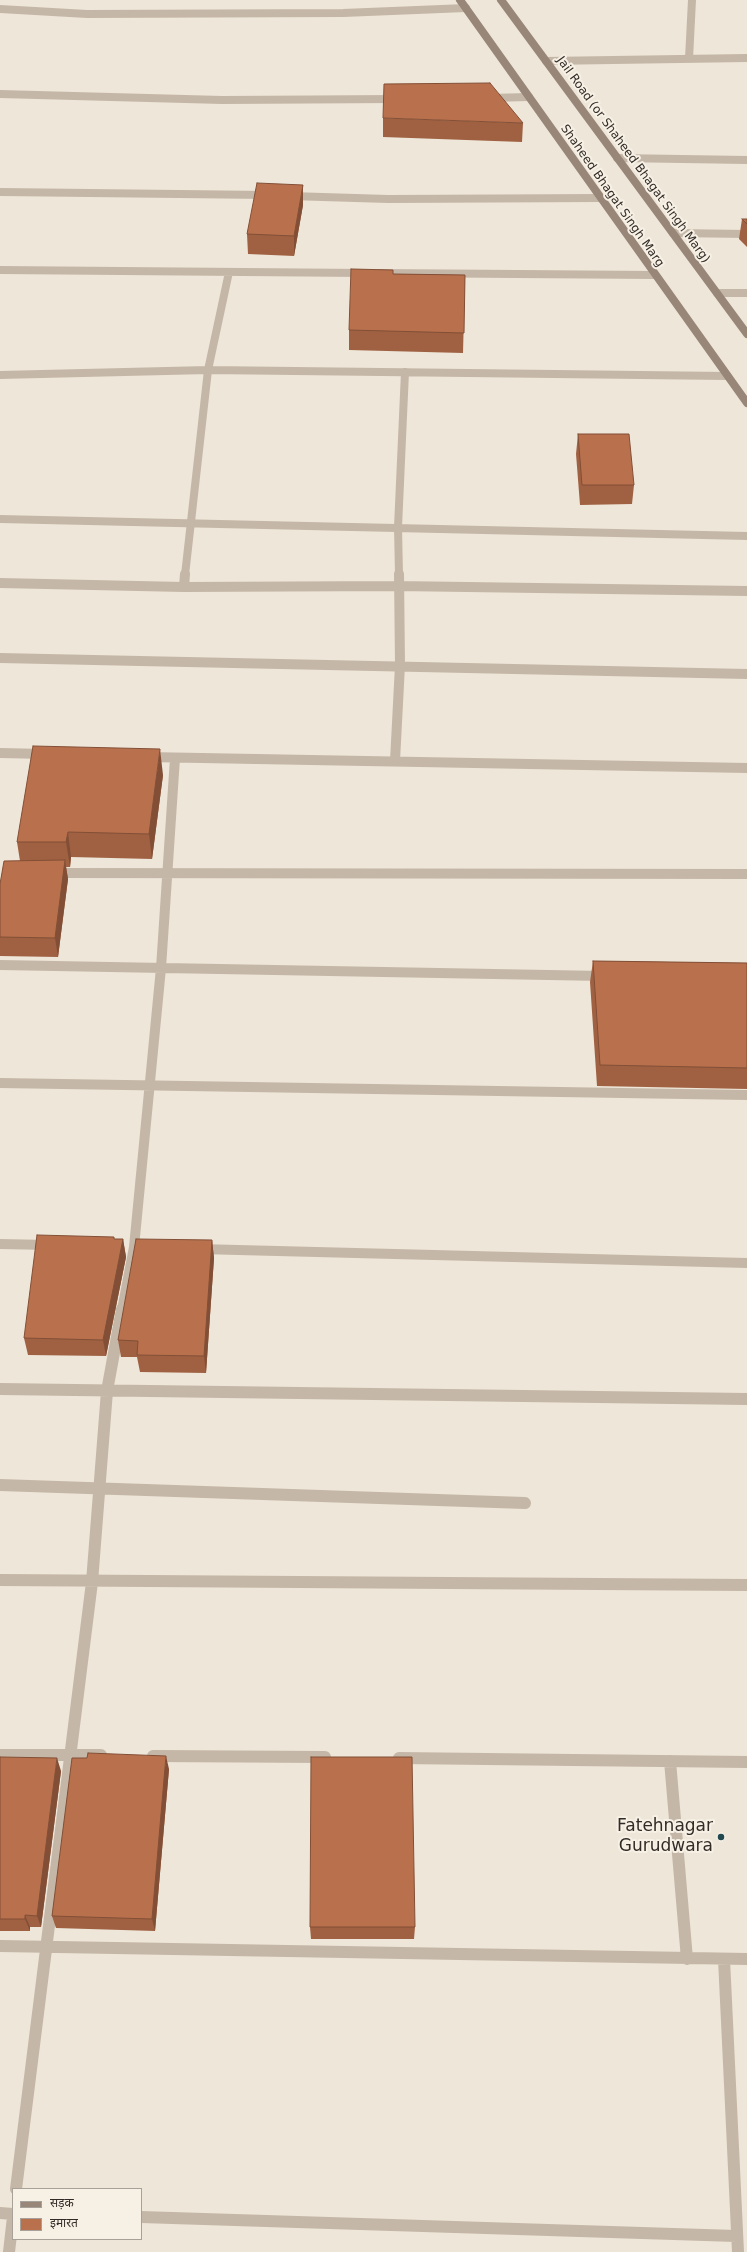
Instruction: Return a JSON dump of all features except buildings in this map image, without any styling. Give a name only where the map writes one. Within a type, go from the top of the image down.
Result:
[{"type":"main road","name":"Shaheed Bhagat Singh Marg","points":[[460,0],[654,275],[747,403]]},
{"type":"main road","name":"Jail Road (or Shaheed Bhagat Singh Marg)","points":[[501,0],[747,334]]},
{"type":"street","points":[[689,58],[692,0]]},
{"type":"street","points":[[0,9],[88,14],[343,13],[466,8]]},
{"type":"street","points":[[546,61],[747,58]]},
{"type":"street","points":[[0,94],[222,100],[404,99]]},
{"type":"street","points":[[482,98],[529,97]]},
{"type":"street","points":[[617,158],[747,160]]},
{"type":"street","points":[[0,192],[276,195],[388,199],[600,198]]},
{"type":"street","points":[[673,233],[747,234]]},
{"type":"street","points":[[0,270],[654,275]]},
{"type":"street","points":[[184,587],[208,370],[229,272]]},
{"type":"street","points":[[717,293],[747,294]]},
{"type":"street","points":[[0,375],[208,370],[727,376]]},
{"type":"street","points":[[395,761],[400,665],[397,586],[398,527],[405,372]]},
{"type":"street","points":[[0,519],[190,522],[747,536]]},
{"type":"street","points":[[0,583],[184,587],[397,586],[747,591]]},
{"type":"street","points":[[0,658],[400,665],[747,674]]},
{"type":"street","points":[[0,753],[56,755]]},
{"type":"street","points":[[136,757],[747,768]]},
{"type":"street","points":[[16,2188],[45,1947],[71,1755],[92,1582],[108,1390],[134,1247],[151,1085],[161,968],[166,873],[175,758]]},
{"type":"street","points":[[47,873],[747,874]]},
{"type":"street","points":[[0,965],[612,977]]},
{"type":"street","points":[[0,1083],[747,1095]]},
{"type":"street","points":[[0,1244],[63,1245]]},
{"type":"street","points":[[190,1248],[747,1263]]},
{"type":"street","points":[[0,1389],[747,1399]]},
{"type":"street","points":[[0,1485],[100,1487],[525,1503]]},
{"type":"street","points":[[0,1580],[92,1582],[747,1585]]},
{"type":"street","points":[[0,1755],[111,1755]]},
{"type":"street","points":[[143,1755],[335,1757]]},
{"type":"street","points":[[390,1758],[747,1762]]},
{"type":"street","points":[[670,1761],[687,1959]]},
{"type":"street","points":[[0,1946],[747,1960]]},
{"type":"street","points":[[724,1959],[736,2236],[738,2252]]},
{"type":"street","points":[[0,2213],[12,2214]]},
{"type":"street","points":[[142,2218],[736,2236]]},
{"type":"street","points":[[9,2252],[12,2226]]},
{"type":"place","name":"Fatehnagar Gurudwara","points":[[721,1837]]}]
